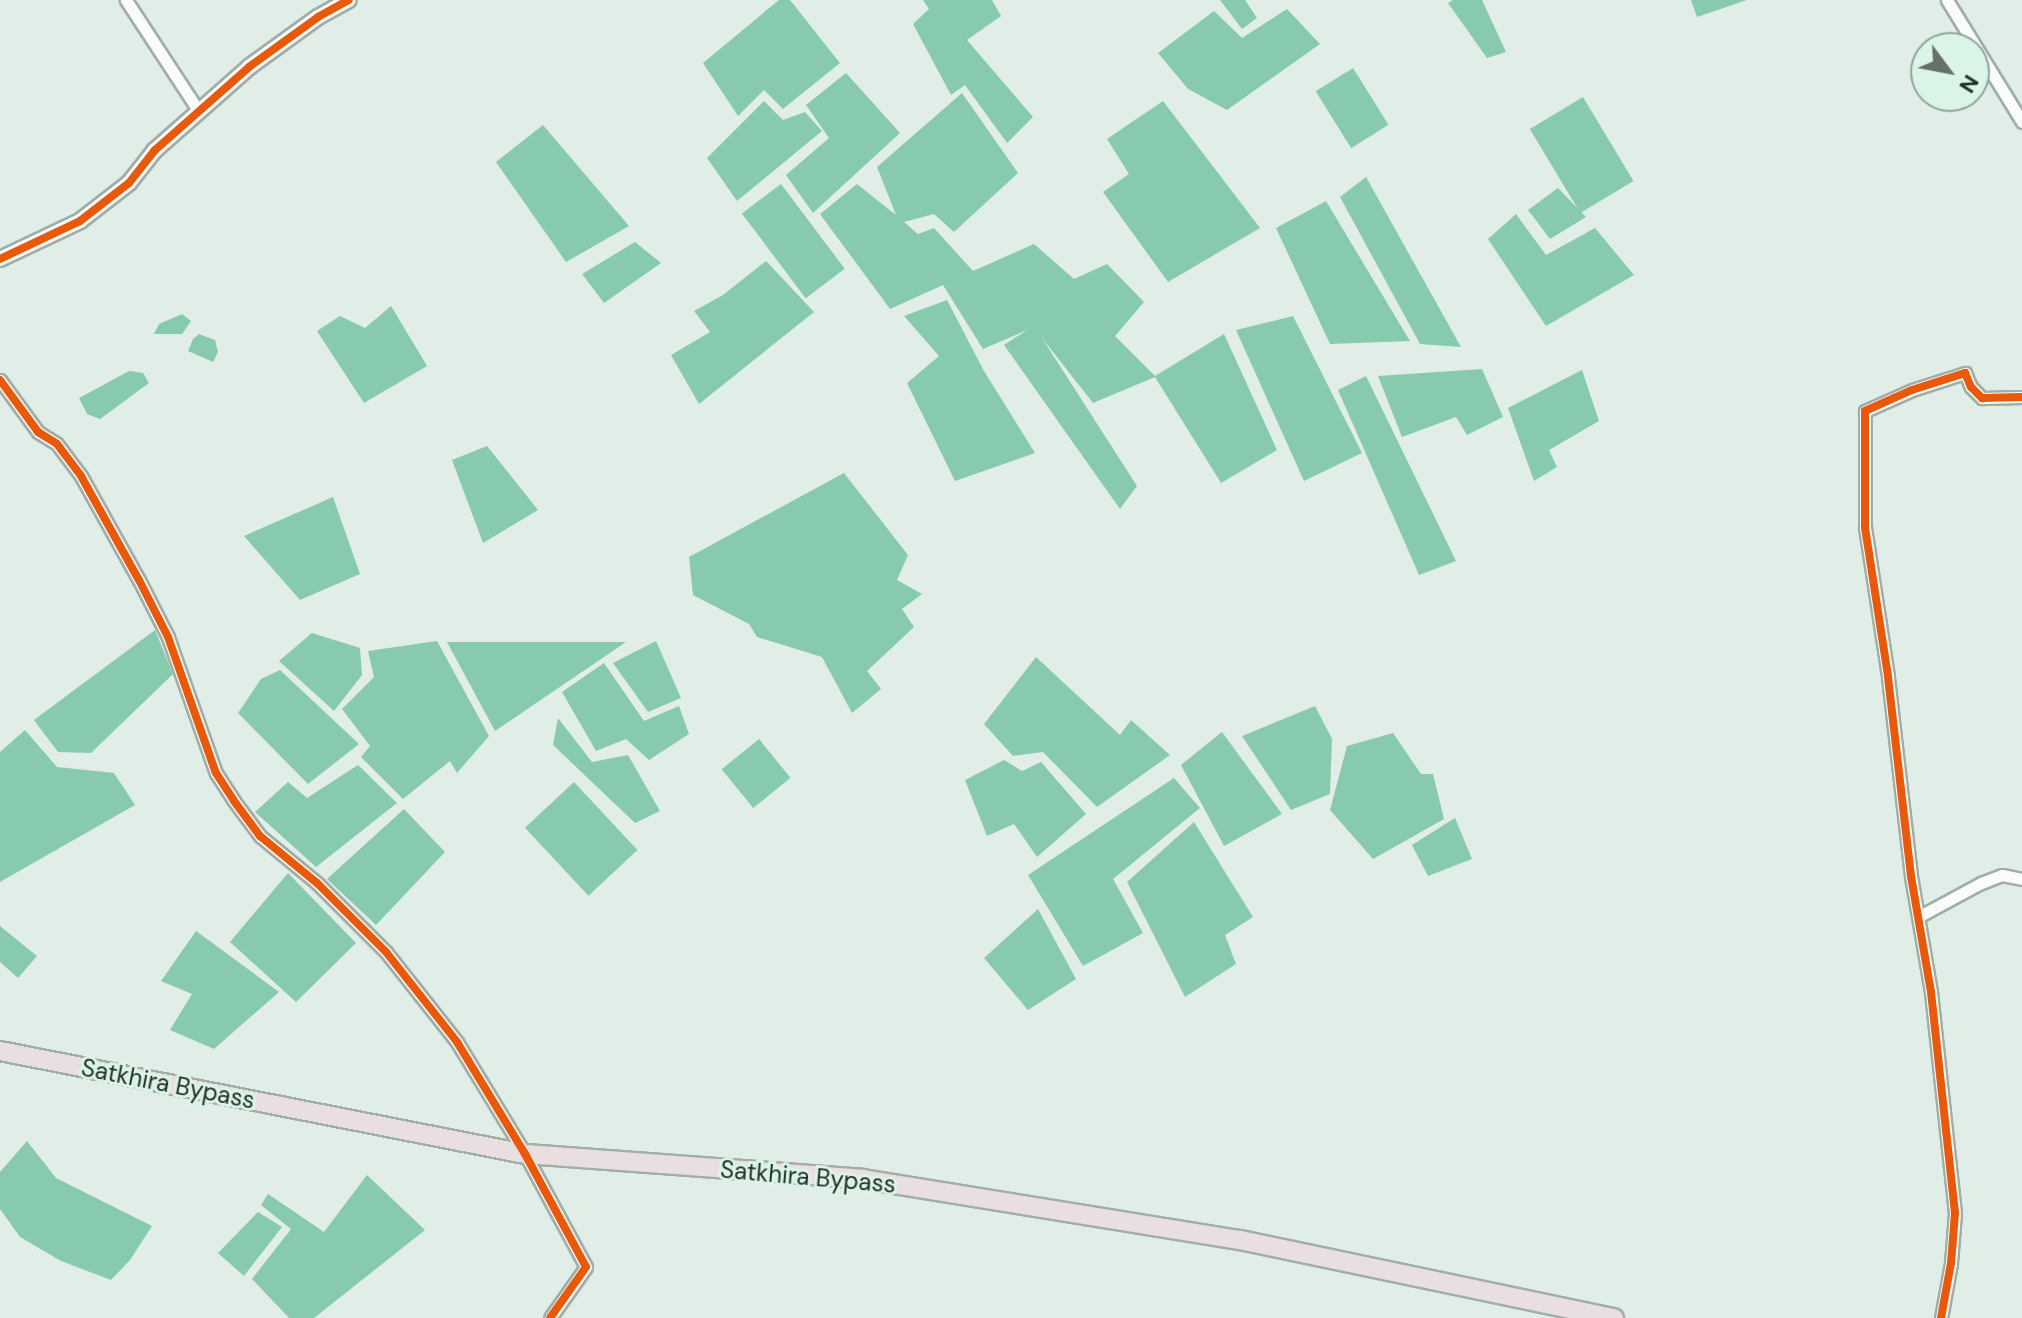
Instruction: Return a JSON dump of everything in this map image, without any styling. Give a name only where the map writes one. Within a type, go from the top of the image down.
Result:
[{"type":"highway","name":"Satkhira Bypass","points":[[0,1051],[525,1154],[863,1179],[1240,1240],[1614,1318]]},
{"type":"street","points":[[126,0],[198,110]]},
{"type":"street","points":[[0,259],[80,221],[129,183],[155,150],[260,58],[318,17],[349,0]]},
{"type":"street","points":[[1947,0],[2022,122]]},
{"type":"street","points":[[1941,1318],[1951,1263],[1955,1213],[1931,992],[1865,527],[1865,411],[1912,390],[1965,373],[1971,387],[1982,398],[2022,397]]},
{"type":"street","points":[[0,380],[38,432],[57,444],[81,476],[139,580],[168,637],[216,773],[234,801],[260,836],[317,883],[395,962],[457,1042],[525,1154],[586,1267],[550,1318]]},
{"type":"street","points":[[1918,917],[2002,875],[2022,879]]},
{"type":"shaded area","points":[[779,0],[790,0],[840,63],[783,109],[764,90],[738,116],[703,63]]},
{"type":"shaded area","points":[[923,0],[992,0],[1001,16],[967,40],[1033,117],[1007,143],[965,85],[951,95],[913,24],[929,9]]},
{"type":"shaded area","points":[[1220,0],[1245,0],[1257,18],[1242,29]]},
{"type":"shaded area","points":[[1453,0],[1482,0],[1506,52],[1487,58],[1448,3]]},
{"type":"shaded area","points":[[1691,0],[1747,0],[1697,17]]},
{"type":"shaded area","points":[[1287,9],[1320,44],[1227,110],[1188,89],[1158,53],[1214,11],[1242,38]]},
{"type":"shaded area","points":[[1353,68],[1389,125],[1351,148],[1316,91]]},
{"type":"shaded area","points":[[846,73],[900,133],[813,213],[786,175],[829,138],[806,105]]},
{"type":"shaded area","points":[[962,93],[1018,173],[954,232],[934,214],[904,222],[918,234],[934,228],[973,271],[1034,244],[1074,279],[1107,264],[1144,302],[1115,336],[1155,376],[1224,334],[1277,450],[1221,483],[1155,377],[1093,403],[1042,338],[1137,486],[1120,509],[1004,345],[1027,330],[983,349],[943,285],[890,309],[820,214],[857,184],[896,215],[877,167]]},
{"type":"shaded area","points":[[1583,97],[1633,181],[1580,213],[1530,129]]},
{"type":"shaded area","points":[[764,101],[783,120],[805,112],[822,131],[737,201],[707,158]]},
{"type":"shaded area","points":[[1163,101],[1260,228],[1168,282],[1103,192],[1129,174],[1107,139]]},
{"type":"shaded area","points":[[543,125],[629,226],[566,262],[496,162]]},
{"type":"shaded area","points":[[1366,177],[1461,347],[1420,344],[1340,197]]},
{"type":"shaded area","points":[[781,184],[845,269],[806,298],[742,213]]},
{"type":"shaded area","points":[[1558,188],[1586,217],[1550,239],[1528,210]]},
{"type":"shaded area","points":[[1326,201],[1410,341],[1330,344],[1276,228]]},
{"type":"shaded area","points":[[1516,214],[1546,255],[1595,228],[1634,275],[1546,326],[1488,239]]},
{"type":"shaded area","points":[[635,242],[661,263],[604,303],[582,274]]},
{"type":"shaded area","points":[[766,261],[814,312],[699,404],[671,355],[710,332],[694,311],[723,295]]},
{"type":"shaded area","points":[[947,300],[984,371],[1035,453],[955,481],[907,383],[939,356],[904,316]]},
{"type":"shaded area","points":[[391,306],[427,366],[364,403],[317,331],[340,316],[365,328]]},
{"type":"shaded area","points":[[182,314],[191,321],[182,334],[154,334],[159,324]]},
{"type":"shaded area","points":[[1293,316],[1362,453],[1304,481],[1236,330]]},
{"type":"shaded area","points":[[199,334],[215,340],[218,352],[213,362],[188,351]]},
{"type":"shaded area","points":[[1482,369],[1503,417],[1467,435],[1456,417],[1402,437],[1378,376]]},
{"type":"shaded area","points":[[1582,370],[1599,421],[1549,450],[1557,467],[1534,481],[1508,408]]},
{"type":"shaded area","points":[[129,371],[143,373],[149,383],[100,419],[87,414],[79,398]]},
{"type":"shaded area","points":[[1366,376],[1456,561],[1419,575],[1338,390]]},
{"type":"shaded area","points":[[487,446],[538,510],[483,543],[452,460]]},
{"type":"shaded area","points":[[844,473],[908,555],[897,580],[922,594],[902,609],[914,627],[867,671],[881,689],[852,713],[822,657],[757,637],[749,624],[693,595],[689,557]]},
{"type":"shaded area","points":[[333,497],[360,574],[300,600],[244,536]]},
{"type":"shaded area","points":[[155,630],[173,674],[91,753],[58,752],[34,720]]},
{"type":"shaded area","points":[[312,633],[360,648],[362,675],[334,711],[279,661]]},
{"type":"shaded area","points":[[437,641],[489,736],[457,773],[450,761],[403,799],[361,757],[370,746],[342,709],[374,677],[368,651]]},
{"type":"shaded area","points":[[656,641],[681,698],[648,712],[613,663]]},
{"type":"shaded area","points":[[447,642],[626,642],[495,731]]},
{"type":"shaded area","points":[[1036,657],[1120,735],[1131,720],[1170,755],[1097,807],[1043,752],[1013,756],[984,724]]},
{"type":"shaded area","points":[[604,663],[644,721],[679,706],[689,734],[649,760],[626,739],[596,751],[562,692]]},
{"type":"shaded area","points":[[280,670],[359,744],[308,784],[238,713],[261,679]]},
{"type":"shaded area","points":[[1315,706],[1332,739],[1330,794],[1291,810],[1242,736]]},
{"type":"shaded area","points":[[558,718],[592,762],[628,755],[660,811],[635,823],[553,745]]},
{"type":"shaded area","points":[[25,730],[57,767],[114,773],[135,805],[0,882],[0,752]]},
{"type":"shaded area","points":[[1222,732],[1282,814],[1224,846],[1181,765]]},
{"type":"shaded area","points":[[1393,733],[1421,774],[1433,774],[1444,819],[1373,859],[1330,810],[1347,746]]},
{"type":"shaded area","points":[[759,739],[790,778],[753,808],[722,769]]},
{"type":"shaded area","points":[[1004,760],[1022,771],[1041,762],[1086,814],[1037,857],[1014,824],[987,836],[965,780]]},
{"type":"shaded area","points":[[358,765],[397,803],[316,867],[255,812],[288,782],[307,798]]},
{"type":"shaded area","points":[[1174,778],[1200,808],[1113,879],[1143,933],[1083,966],[1028,875]]},
{"type":"shaded area","points":[[574,782],[637,850],[588,896],[525,828]]},
{"type":"shaded area","points":[[404,809],[445,852],[376,925],[327,879]]},
{"type":"shaded area","points":[[1455,818],[1472,859],[1428,876],[1412,845]]},
{"type":"shaded area","points":[[1194,822],[1253,917],[1225,935],[1236,964],[1185,997],[1127,882]]},
{"type":"shaded area","points":[[288,873],[356,943],[296,1002],[230,942]]},
{"type":"shaded area","points":[[1038,909],[1076,979],[1028,1010],[984,958]]},
{"type":"shaded area","points":[[0,926],[37,956],[18,978],[0,962]]},
{"type":"shaded area","points":[[196,931],[279,992],[214,1049],[170,1030],[192,994],[161,981]]},
{"type":"shaded area","points":[[27,1141],[56,1178],[152,1226],[130,1260],[111,1280],[61,1261],[20,1237],[0,1209],[0,1172]]},
{"type":"shaded area","points":[[367,1175],[425,1230],[314,1318],[289,1318],[252,1279],[291,1229],[261,1205],[268,1194],[324,1232]]},
{"type":"shaded area","points":[[258,1212],[282,1227],[244,1276],[218,1253]]},
{"type":"cycle path","points":[[0,259],[80,221],[129,183],[155,150],[249,67],[318,17],[349,0]]},
{"type":"cycle path","points":[[1941,1318],[1951,1263],[1955,1213],[1931,992],[1911,876],[1888,676],[1865,527],[1865,411],[1912,390],[1965,373],[1971,387],[1982,398],[2022,397]]},
{"type":"cycle path","points":[[0,380],[38,432],[57,444],[81,476],[139,580],[168,637],[216,773],[234,801],[260,836],[317,883],[386,952],[457,1042],[525,1154],[586,1267],[550,1318]]}]
